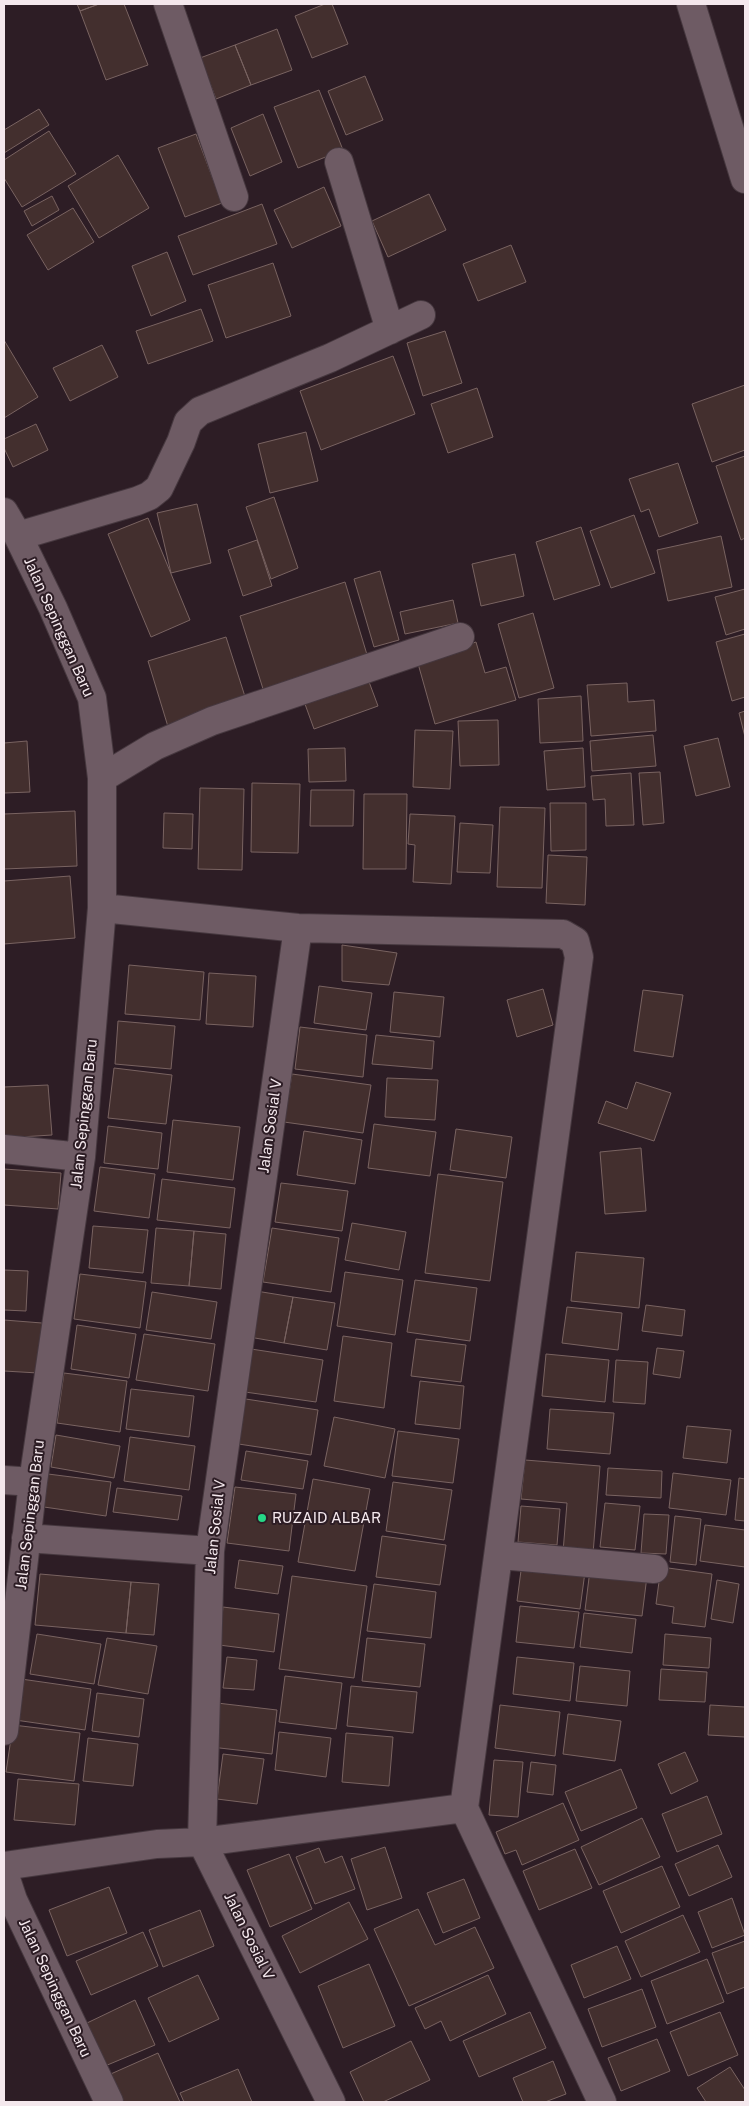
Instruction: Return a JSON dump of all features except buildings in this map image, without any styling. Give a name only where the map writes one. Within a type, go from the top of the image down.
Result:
[{"type":"street","points":[[168,4],[234,197]]},
{"type":"street","points":[[691,4],[745,180]]},
{"type":"street","points":[[339,162],[390,330]]},
{"type":"street","points":[[18,536],[149,496],[159,488],[182,442],[188,422],[200,411],[330,358],[421,315]]},
{"type":"street","name":"Jalan Sepinggan Baru","points":[[4,512],[18,536],[53,608],[92,698],[102,778],[102,908],[81,1157],[33,1482],[4,1731]]},
{"type":"street","points":[[102,778],[155,746],[212,721],[460,637]]},
{"type":"street","points":[[102,908],[298,928],[563,934],[575,942],[579,958],[464,1808],[602,2102]]},
{"type":"street","name":"Jalan Sosial V","points":[[298,928],[210,1551],[202,1842],[331,2102]]},
{"type":"street","points":[[4,1149],[81,1157]]},
{"type":"street","points":[[4,1480],[33,1482]]},
{"type":"street","points":[[26,1538],[210,1551]]},
{"type":"street","points":[[499,1555],[654,1569]]},
{"type":"street","points":[[4,1866],[157,1844],[202,1842],[464,1808]]},
{"type":"street","name":"Jalan Sepinggan Baru","points":[[4,1873],[13,1900],[109,2102]]},
{"type":"place","name":"RUZAID ALBAR","points":[[262,1518]]}]
